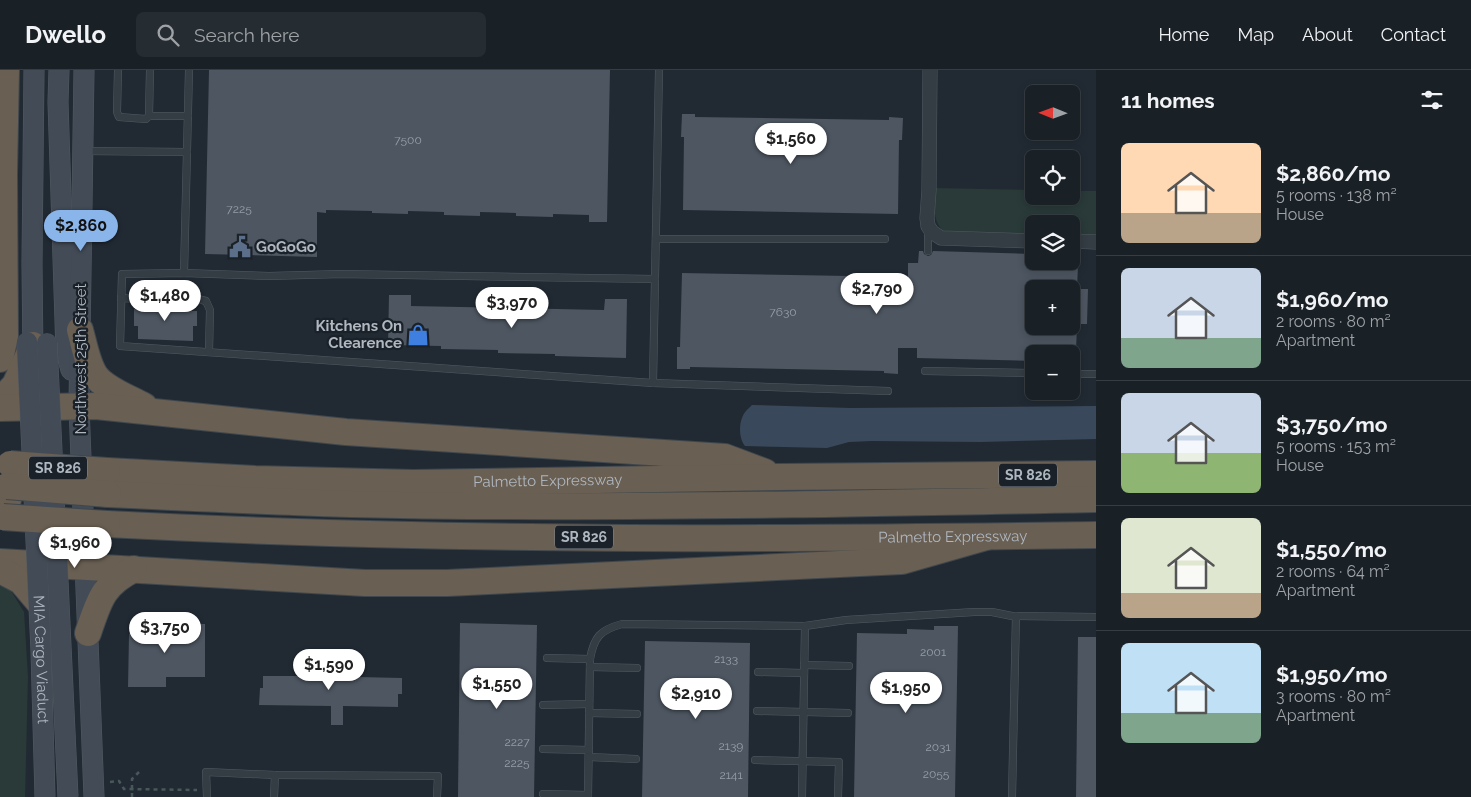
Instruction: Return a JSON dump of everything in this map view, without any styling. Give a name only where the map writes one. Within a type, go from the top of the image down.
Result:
[{"type":"highway","points":[[0,359],[5,336],[4,174],[6,70]]},
{"type":"highway","points":[[80,330],[90,365],[95,375],[106,385],[156,412]]},
{"type":"highway","points":[[0,401],[14,386],[36,343]]},
{"type":"highway","points":[[0,408],[79,406],[355,432],[724,456],[780,477]]},
{"type":"highway","name":"Palmetto Expressway","points":[[4,491],[107,499],[255,479],[413,483],[1096,474]]},
{"type":"highway","name":"Palmetto Expressway","points":[[4,491],[107,499],[400,536],[764,538],[1096,535]]},
{"type":"highway","points":[[107,499],[488,506],[886,503],[1096,499]]},
{"type":"highway","points":[[107,499],[330,517],[489,520],[724,519],[1096,513]]},
{"type":"highway","points":[[0,562],[365,583],[446,583],[902,561],[986,537]]},
{"type":"highway","points":[[88,633],[98,601],[103,593],[117,579],[134,569]]},
{"type":"highway","points":[[0,570],[21,582],[38,601]]},
{"type":"main road","points":[[27,70],[24,240],[36,343]]},
{"type":"main road","points":[[34,70],[32,254],[36,343]]},
{"type":"main road","points":[[40,793],[39,564],[34,408],[45,70]]},
{"type":"main road","points":[[59,70],[58,102],[66,352],[79,406]]},
{"type":"main road","name":"Northwest 25th Street","points":[[84,70],[79,406],[94,797]]},
{"type":"main road","name":"MIA Cargo Viaduct","points":[[36,343],[42,678],[40,793]]},
{"type":"main road","name":"MIA Cargo Viaduct","points":[[36,343],[68,797]]},
{"type":"street","points":[[930,70],[928,226],[936,236],[941,238],[1025,241]]},
{"type":"street","points":[[1080,241],[1096,242]]},
{"type":"lane","points":[[118,70],[117,112],[119,117],[146,119],[149,116],[188,116]]},
{"type":"lane","points":[[149,116],[150,70]]},
{"type":"lane","points":[[184,273],[189,70]]},
{"type":"lane","points":[[653,383],[659,70]]},
{"type":"lane","points":[[83,151],[187,152]]},
{"type":"lane","points":[[928,226],[928,251]]},
{"type":"lane","points":[[656,240],[885,239]]},
{"type":"lane","points":[[655,279],[341,274],[269,276],[184,273],[122,274],[120,346],[653,383],[888,391]]},
{"type":"lane","points":[[121,298],[151,298],[137,299]]},
{"type":"lane","points":[[180,299],[164,299],[180,299],[198,299],[206,301],[210,310],[209,352]]},
{"type":"lane","points":[[925,371],[1025,373]]},
{"type":"lane","points":[[1080,374],[1096,374]]},
{"type":"lane","points":[[543,794],[588,796],[590,663],[592,646],[599,635],[610,628],[622,624],[805,626],[846,620],[974,612],[992,612],[1016,616],[1096,617]]},
{"type":"lane","points":[[1012,797],[1016,616]]},
{"type":"lane","points":[[802,797],[805,626]]},
{"type":"lane","points":[[546,658],[637,668]]},
{"type":"lane","points":[[758,672],[849,666]]},
{"type":"lane","points":[[543,705],[589,704]]},
{"type":"lane","points":[[757,711],[848,713]]},
{"type":"lane","points":[[590,713],[637,714]]},
{"type":"lane","points":[[544,749],[636,759]]},
{"type":"lane","points":[[755,760],[839,762],[838,797]]},
{"type":"lane","points":[[207,797],[206,772],[275,775],[438,776],[437,797]]},
{"type":"lane","points":[[274,797],[275,775]]},
{"type":"path","points":[[132,797],[132,779],[139,772]]},
{"type":"path","points":[[110,782],[119,781],[124,788],[132,789],[197,790],[198,784]]},
{"type":"shaded area","points":[[935,188],[1025,190],[1025,205],[1080,205],[1080,191],[1096,191],[1096,235],[1080,235],[1080,215],[1025,215],[1025,234],[946,233],[938,224],[935,207]]},
{"type":"shaded area","points":[[0,583],[8,586],[24,612],[28,677],[25,797],[0,797]]},
{"type":"water","points":[[752,405],[850,408],[1096,406],[1096,439],[980,442],[872,441],[849,442],[827,448],[745,446],[740,432],[740,424],[744,414]]},
{"type":"building","points":[[209,70],[610,70],[607,222],[589,222],[589,215],[553,214],[553,217],[516,216],[516,213],[480,212],[480,216],[444,215],[444,212],[408,211],[408,214],[326,210],[326,213],[317,212],[317,257],[205,254]]},
{"type":"building","points":[[682,114],[695,114],[695,117],[889,120],[889,117],[903,118],[902,140],[899,140],[898,214],[683,210],[684,137],[681,137]]},
{"type":"building","points":[[919,251],[923,251],[928,256],[933,251],[1025,254],[1025,270],[1078,270],[1077,280],[1025,280],[1025,335],[1077,335],[1076,345],[1025,345],[1025,361],[917,358],[917,348],[898,348],[898,374],[884,373],[884,371],[690,367],[690,369],[677,369],[677,347],[680,347],[682,273],[908,277],[908,263],[918,263]]},
{"type":"building","points":[[152,286],[165,286],[165,291],[160,292],[159,296],[160,300],[164,301],[159,306],[162,312],[169,310],[197,311],[197,326],[193,326],[193,341],[138,339],[138,326],[134,326],[134,309],[151,312],[155,310],[156,305],[152,301],[155,300],[156,295],[155,292],[151,291]]},
{"type":"building","points":[[1080,289],[1088,289],[1087,324],[1080,324]]},
{"type":"building","points":[[389,295],[411,295],[411,306],[604,310],[605,299],[627,299],[626,358],[498,353],[498,350],[441,349],[441,346],[388,345]]},
{"type":"building","points":[[460,623],[537,625],[534,797],[458,797]]},
{"type":"building","points":[[142,624],[205,624],[205,677],[166,677],[166,687],[128,687],[129,634],[134,627]]},
{"type":"building","points":[[934,626],[958,626],[955,797],[854,797],[857,633],[907,634],[907,629],[934,630]]},
{"type":"building","points":[[1078,637],[1096,637],[1096,797],[1076,797]]},
{"type":"building","points":[[645,641],[750,643],[748,797],[642,797]]},
{"type":"building","points":[[300,654],[315,655],[314,676],[402,678],[402,694],[398,694],[398,707],[343,706],[343,725],[331,725],[331,706],[259,705],[260,688],[263,688],[263,676],[299,676]]},
{"type":"place","name":"GoGoGo","points":[[240,247]]},
{"type":"place","name":"Kitchens On Clearence","points":[[418,335]]}]
